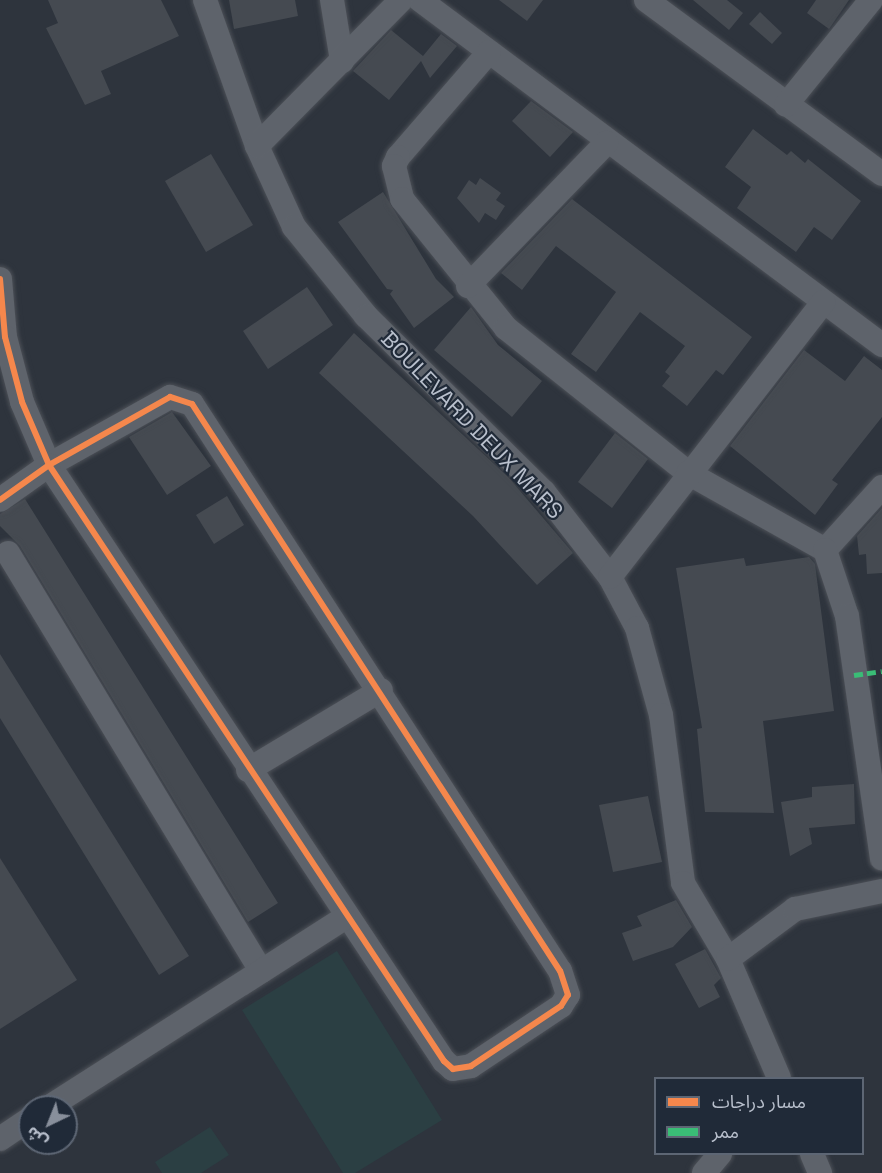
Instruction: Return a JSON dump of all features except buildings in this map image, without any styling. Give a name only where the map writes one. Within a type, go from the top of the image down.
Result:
[{"type":"street","name":"BOULEVARD DEUX MARS","points":[[206,0],[257,146],[294,226],[330,278],[444,399],[544,492],[610,577],[637,628],[652,679],[682,883],[728,959],[780,1077]]},
{"type":"street","points":[[332,0],[342,61]]},
{"type":"street","points":[[257,146],[401,0]]},
{"type":"street","points":[[420,0],[606,142],[882,345]]},
{"type":"street","points":[[646,0],[882,174]]},
{"type":"street","points":[[786,105],[871,0]]},
{"type":"street","points":[[489,52],[394,166],[402,199],[468,286],[506,328],[688,474],[825,550],[847,616],[882,858]]},
{"type":"street","points":[[468,286],[606,142]]},
{"type":"street","points":[[0,279],[2,336],[22,402],[49,465],[344,918],[453,1069],[471,1066],[568,995],[560,971],[381,690],[183,397],[170,398],[49,465],[0,500]]},
{"type":"street","points":[[610,577],[823,302]]},
{"type":"street","points":[[825,550],[882,486]]},
{"type":"street","points":[[8,553],[261,971]]},
{"type":"street","points":[[248,770],[381,690]]},
{"type":"street","points":[[728,959],[795,909],[882,891]]},
{"type":"street","points":[[68,1095],[344,918]]},
{"type":"street","points":[[0,1138],[18,1127]]},
{"type":"street","points":[[704,1173],[719,1155]]},
{"type":"street","points":[[812,1155],[820,1173]]},
{"type":"green space","points":[[337,951],[442,1120],[355,1173],[343,1173],[242,1010]]},
{"type":"green space","points":[[210,1127],[229,1155],[201,1173],[162,1173],[155,1162]]},
{"type":"marked path","points":[[854,675],[882,671]]},
{"type":"cycle path","points":[[0,279],[5,337],[22,402],[49,465],[444,1061],[453,1069],[471,1066],[561,1006],[568,995],[560,971],[192,404],[170,397],[49,465],[0,500]]}]
